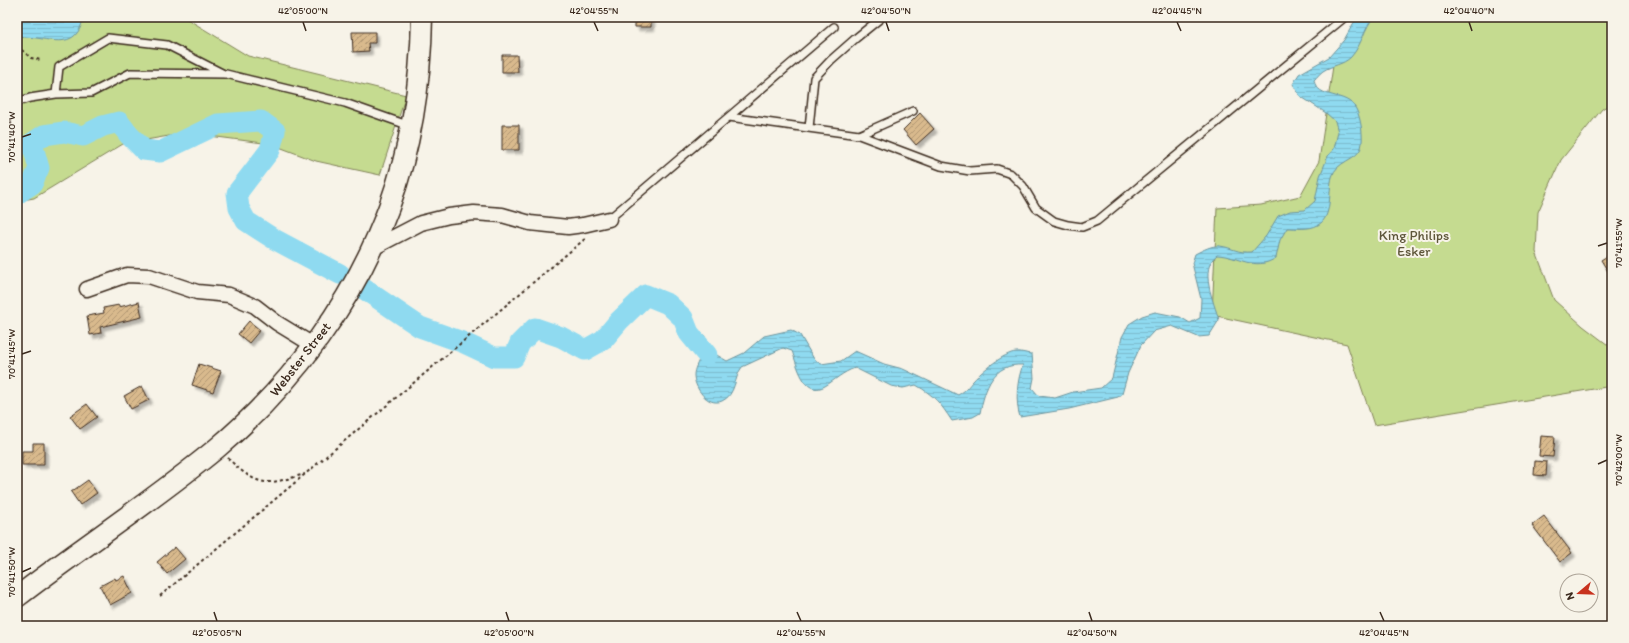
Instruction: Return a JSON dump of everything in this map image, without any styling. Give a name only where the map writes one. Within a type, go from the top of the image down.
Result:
[{"type":"street","name":"Webster Street","points":[[17,597],[176,481],[219,446],[276,392],[313,345],[347,296],[371,249],[389,207],[411,127],[417,92],[422,17]]},
{"type":"street","points":[[371,249],[421,223],[449,216],[474,213],[502,215],[530,222],[568,227],[609,219]]},
{"type":"street","points":[[87,289],[127,275],[150,276],[197,292],[229,295],[255,306],[277,323],[313,345]]},
{"type":"lane","points":[[809,128],[814,78],[856,38],[882,17]]},
{"type":"lane","points":[[729,117],[859,135],[941,166],[970,171],[997,169],[1011,174],[1023,186],[1036,208],[1054,221],[1068,225],[1082,226],[1097,221],[1345,17]]},
{"type":"lane","points":[[609,219],[834,27]]},
{"type":"lane","points":[[56,94],[59,67],[108,38],[167,45],[226,74],[344,103],[411,127]]},
{"type":"lane","points":[[17,102],[30,98],[56,94],[91,93],[130,73],[226,74]]},
{"type":"lane","points":[[859,135],[914,111]]},
{"type":"path","points":[[17,46],[31,58],[41,60]]},
{"type":"path","points":[[160,596],[592,233]]},
{"type":"path","points":[[219,446],[231,462],[246,475],[264,482],[282,480],[306,474]]},
{"type":"green space","points":[[17,17],[184,17],[248,56],[406,95],[380,175],[316,161],[271,144],[186,133],[123,144],[34,198],[17,201]]},
{"type":"green space","name":"King Philips Esker","points":[[1361,17],[1612,17],[1612,103],[1602,109],[1561,160],[1538,212],[1536,252],[1554,300],[1583,326],[1612,348],[1612,386],[1374,425],[1347,344],[1212,315],[1217,208],[1261,205],[1300,196],[1319,161],[1333,66]]},
{"type":"water","points":[[17,17],[83,17],[77,33],[73,37],[67,40],[55,41],[17,36]]},
{"type":"water","points":[[1357,17],[1374,17],[1355,52],[1348,60],[1323,71],[1314,80],[1316,86],[1321,90],[1352,103],[1358,113],[1362,134],[1362,144],[1359,152],[1338,167],[1334,172],[1331,183],[1328,210],[1323,221],[1311,228],[1287,228],[1280,240],[1276,258],[1268,262],[1261,264],[1253,263],[1217,255],[1211,261],[1208,277],[1211,295],[1219,320],[1209,336],[1198,337],[1172,326],[1154,331],[1141,345],[1128,373],[1122,394],[1118,397],[1069,409],[1020,417],[1018,411],[1017,391],[1023,365],[1013,365],[1004,368],[992,379],[988,386],[980,413],[973,417],[952,421],[937,400],[916,385],[903,388],[891,386],[855,368],[825,386],[818,388],[812,387],[802,378],[792,351],[783,348],[742,367],[730,395],[722,401],[716,402],[707,399],[702,395],[696,385],[694,375],[695,368],[700,357],[689,333],[704,335],[715,354],[727,361],[744,353],[764,336],[791,330],[800,335],[814,359],[821,364],[841,361],[855,351],[884,364],[903,369],[958,395],[988,367],[1011,353],[1018,352],[1032,354],[1034,378],[1032,388],[1039,396],[1055,398],[1073,392],[1101,388],[1112,378],[1122,337],[1129,324],[1142,316],[1155,312],[1180,317],[1190,323],[1200,318],[1201,299],[1192,263],[1195,254],[1214,246],[1225,247],[1242,252],[1252,252],[1266,236],[1278,216],[1290,211],[1305,210],[1315,201],[1320,176],[1328,156],[1334,149],[1338,132],[1335,121],[1326,113],[1300,96],[1293,84],[1299,74],[1329,57],[1344,40]]},
{"type":"building","points":[[635,17],[651,17],[651,27],[635,27]]},
{"type":"building","points":[[352,32],[375,32],[375,43],[368,43],[369,51],[353,52]]},
{"type":"building","points":[[502,55],[517,55],[518,72],[502,72]]},
{"type":"building","points":[[920,113],[934,129],[916,145],[903,130]]},
{"type":"building","points":[[502,125],[519,125],[519,150],[502,150]]},
{"type":"building","points":[[1612,253],[1612,278],[1601,260]]},
{"type":"building","points":[[139,302],[142,317],[100,327],[101,333],[90,335],[87,316],[104,313],[103,308],[119,305],[119,307]]},
{"type":"building","points":[[249,321],[260,330],[249,343],[238,334]]},
{"type":"building","points":[[199,364],[221,371],[213,392],[192,385]]},
{"type":"building","points":[[142,386],[149,400],[131,409],[124,396]]},
{"type":"building","points":[[87,404],[97,417],[80,429],[70,416]]},
{"type":"building","points":[[1541,436],[1555,437],[1553,457],[1539,456]]},
{"type":"building","points":[[33,443],[44,443],[44,465],[22,465],[22,451],[33,451]]},
{"type":"building","points":[[1535,461],[1547,462],[1546,476],[1534,475]]},
{"type":"building","points":[[88,480],[97,493],[80,505],[71,492]]},
{"type":"building","points":[[1544,516],[1572,553],[1560,562],[1532,525]]},
{"type":"building","points":[[175,547],[185,559],[167,574],[157,562]]},
{"type":"building","points":[[124,576],[132,593],[110,605],[100,586],[115,578],[116,580]]},
{"type":"waterway","points":[[17,194],[32,184],[39,168],[32,143],[44,135],[64,132],[83,136],[103,126],[119,122],[144,150],[160,152],[218,124],[261,121],[275,131],[270,150],[237,193],[239,208],[246,221],[274,239],[340,274]]},
{"type":"waterway","points":[[364,289],[420,327],[462,342],[494,357],[514,357],[520,343],[535,328],[561,337],[585,350],[603,340],[619,321],[646,295],[668,304],[683,318],[689,333],[707,355]]}]
